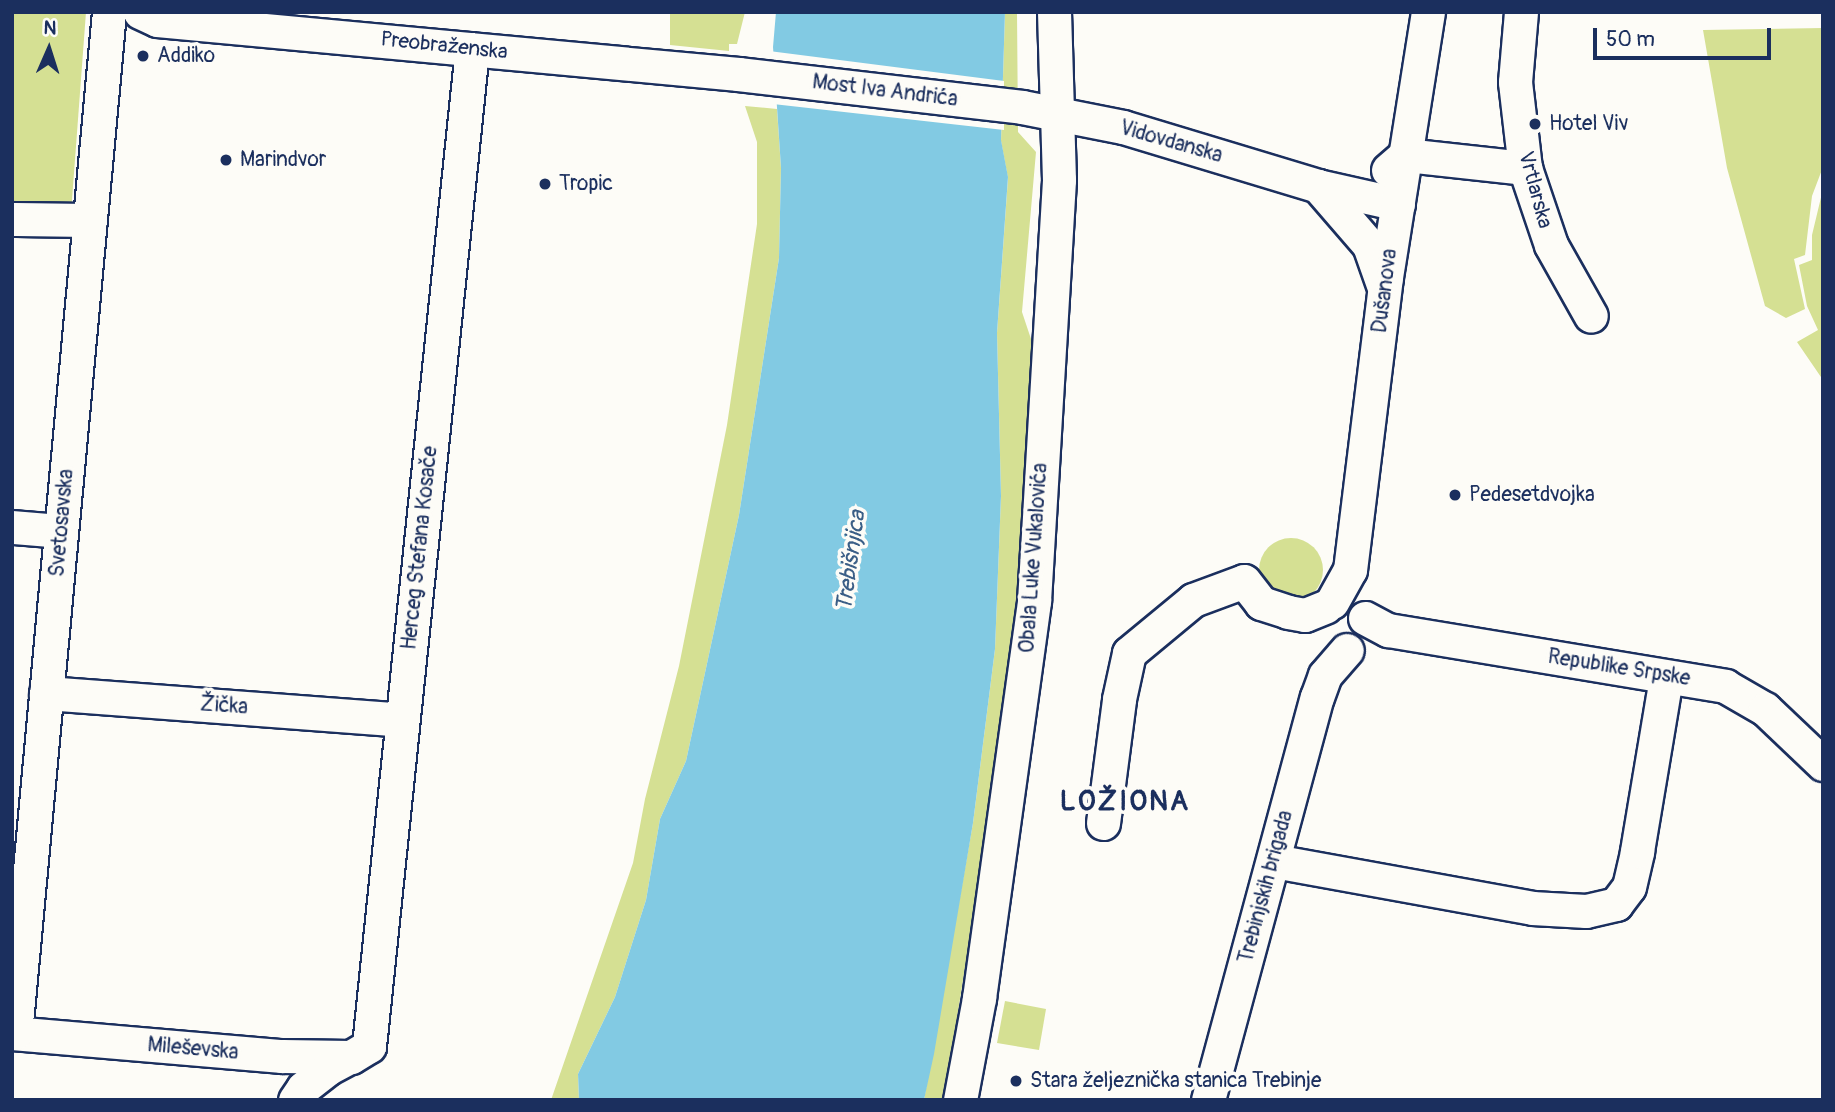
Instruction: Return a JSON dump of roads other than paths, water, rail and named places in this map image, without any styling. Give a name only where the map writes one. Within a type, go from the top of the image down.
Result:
[{"type":"street","name":"Svetosavska","points":[[13,1033],[109,12]]},
{"type":"street","name":"Preobraženska","points":[[140,12],[157,20],[326,23],[472,49],[748,75]]},
{"type":"street","name":"Obala Luke Vukalovića","points":[[960,1100],[981,986],[1034,601],[1059,180],[1054,12]]},
{"type":"street","name":"Dušanova","points":[[1350,570],[1385,290],[1427,12]]},
{"type":"street","name":"Vrtlarska","points":[[1521,12],[1514,82],[1525,168],[1550,245],[1591,316]]},
{"type":"street","name":"Herceg Stefana Kosače","points":[[360,1052],[402,720],[472,49]]},
{"type":"street","name":"Most Iva Andrića","points":[[748,75],[1021,107]]},
{"type":"street","name":"Vidovdanska","points":[[1021,107],[1122,127],[1318,186],[1398,204]]},
{"type":"street","points":[[1405,155],[1525,168]]},
{"type":"street","name":"Vidovdanska","points":[[1318,186],[1378,176],[1405,155]]},
{"type":"street","points":[[1318,186],[1369,245],[1385,290]]},
{"type":"street","points":[[12,219],[90,220]]},
{"type":"street","points":[[12,527],[61,531]]},
{"type":"street","name":"Trebinjskih brigada","points":[[1208,1100],[1317,696],[1341,628],[1350,570]]},
{"type":"street","name":"Republike Srpske","points":[[1103,822],[1119,699],[1129,653],[1193,600],[1244,581],[1261,603],[1341,628],[1725,686],[1742,693],[1765,709],[1823,764]]},
{"type":"street","points":[[1274,861],[1532,908],[1586,911],[1616,904],[1629,887],[1666,677]]},
{"type":"street","name":"Žička","points":[[46,693],[402,720]]},
{"type":"street","name":"Mileševska","points":[[13,1033],[282,1056],[360,1052]]},
{"type":"street","points":[[295,1100],[303,1088],[327,1069],[360,1052]]},
{"type":"street","points":[[279,1100],[282,1056]]},
{"type":"water","name":"Trebišnjica","points":[[776,12],[1005,12],[1001,140],[1008,177],[997,333],[1001,496],[995,649],[973,823],[934,1054],[924,1100],[579,1100],[578,1074],[615,997],[646,900],[660,819],[686,761],[739,515],[779,258],[781,168],[773,47]]},
{"type":"place","name":"Addiko","points":[[143,56]]},
{"type":"place","name":"Hotel Viv","points":[[1535,124]]},
{"type":"place","name":"Marindvor","points":[[226,160]]},
{"type":"place","name":"Tropic","points":[[545,184]]},
{"type":"place","name":"Pedesetdvojka","points":[[1455,495]]},
{"type":"place","name":"Stara željeznička stanica Trebinje","points":[[1016,1081]]},
{"type":"district","name":"LOŽIONA","points":[[1125,802]]}]
